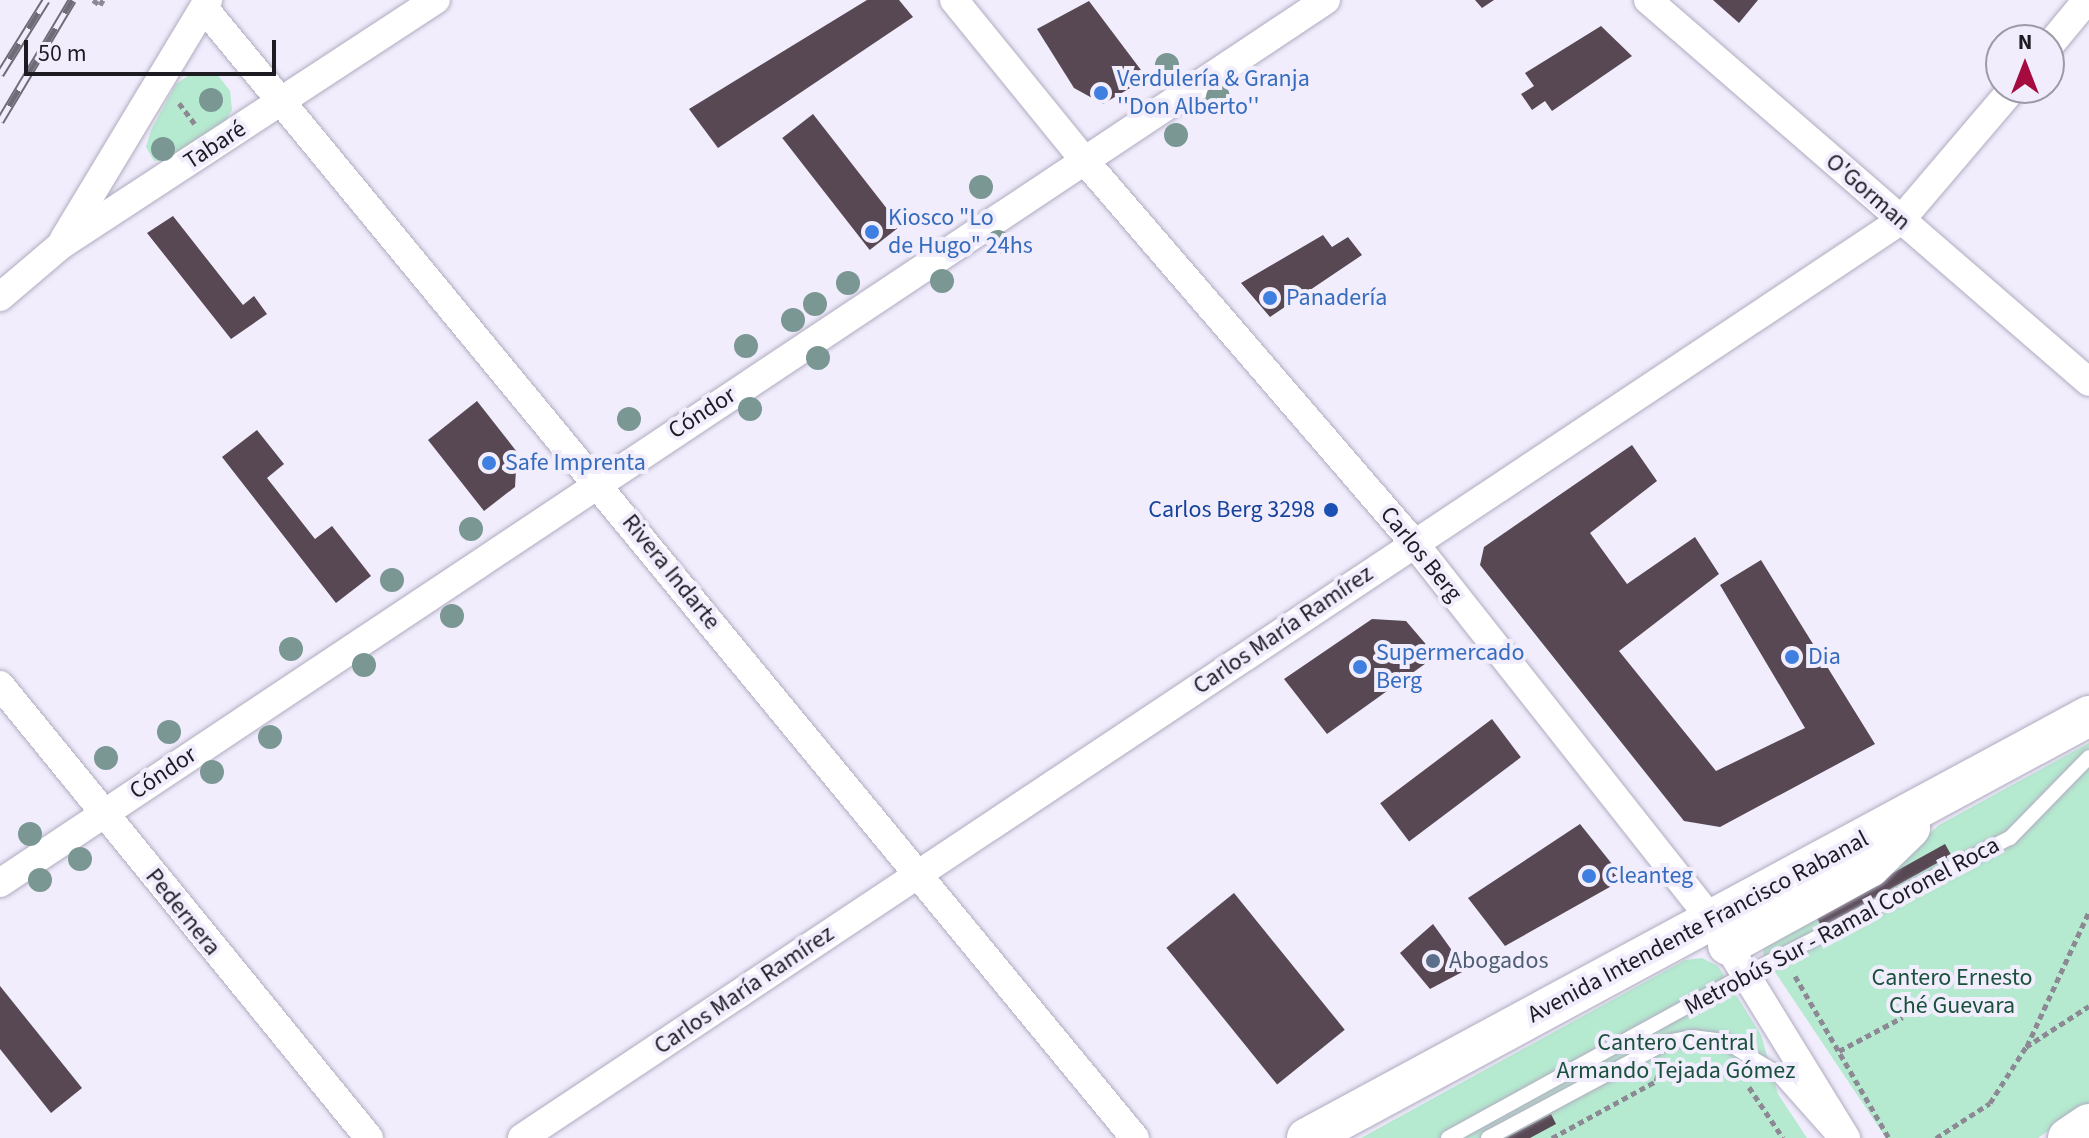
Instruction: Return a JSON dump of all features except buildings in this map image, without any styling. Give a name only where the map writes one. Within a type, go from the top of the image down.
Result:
[{"type":"main road","name":"Avenida Intendente Francisco Rabanal","points":[[1307,1138],[1729,946],[1944,795],[2089,716]]},
{"type":"main road","points":[[2068,1138],[2089,1124]]},
{"type":"street","name":"Tabaré","points":[[0,297],[61,245],[436,0]]},
{"type":"street","name":"Carlos Berg","points":[[954,0],[1084,160],[1414,543],[1729,946],[1846,1138]]},
{"type":"street","name":"Cóndor","points":[[0,883],[597,482],[1326,0]]},
{"type":"street","name":"O'Gorman","points":[[1648,0],[2089,382]]},
{"type":"street","points":[[2065,27],[2087,0]]},
{"type":"street","name":"Rivera Indarte","points":[[206,4],[1135,1138]]},
{"type":"street","points":[[61,245],[206,4]]},
{"type":"street","name":"Carlos María Ramírez","points":[[522,1138],[1900,221],[1999,104]]},
{"type":"street","name":"Pedernera","points":[[0,685],[369,1138]]},
{"type":"lane","name":"Metrobús Sur - Ramal Coronel Roca","points":[[1448,1138],[1729,946],[1784,955],[2010,838],[2089,757]]},
{"type":"lane","name":"Metrobús Sur - Ramal Coronel Roca","points":[[1488,1138],[1667,1042],[1692,1037],[1724,1041],[1777,1073],[1835,1138]]},
{"type":"path","points":[[93,0],[100,5],[103,0]]},
{"type":"path","points":[[161,79],[213,146]]},
{"type":"path","points":[[1936,1138],[1990,1103],[2026,1047],[2089,912]]},
{"type":"path","points":[[1784,955],[1889,1138]]},
{"type":"path","points":[[2026,1047],[2089,1006]]},
{"type":"path","points":[[1839,1051],[1903,1017]]},
{"type":"path","points":[[1552,1138],[1656,1081],[1663,1063]]},
{"type":"path","points":[[1746,1084],[1783,1138]]},
{"type":"green space","points":[[194,72],[217,74],[230,91],[232,110],[224,124],[167,160],[154,161],[146,147],[151,130],[176,84]]},
{"type":"green space","name":"Cantero Ernesto Ché Guevara","points":[[2089,743],[2089,1103],[2038,1138],[1886,1138],[1763,954],[1764,935],[1887,872],[1939,825]]},
{"type":"green space","name":"Cantero Central Armando Tejada Gómez","points":[[1702,958],[1718,966],[1761,1035],[1778,1094],[1807,1138],[1361,1138],[1685,960]]},
{"type":"railway","points":[[0,74],[46,0]]},
{"type":"railway","points":[[0,121],[72,0]]},
{"type":"place","name":"Verdulería & Granja ''Don Alberto''","points":[[1101,93]]},
{"type":"place","name":"Kiosco \"Lo de Hugo\" 24hs","points":[[872,232]]},
{"type":"place","name":"Panadería","points":[[1270,298]]},
{"type":"place","name":"Safe Imprenta","points":[[489,463]]},
{"type":"place","name":"Carlos Berg 3298","points":[[1331,510]]},
{"type":"place","name":"Dia","points":[[1792,657]]},
{"type":"place","name":"Supermercado Berg","points":[[1360,667]]},
{"type":"place","name":"Cleanteg","points":[[1589,876]]},
{"type":"place","name":"Abogados","points":[[1433,961]]}]
